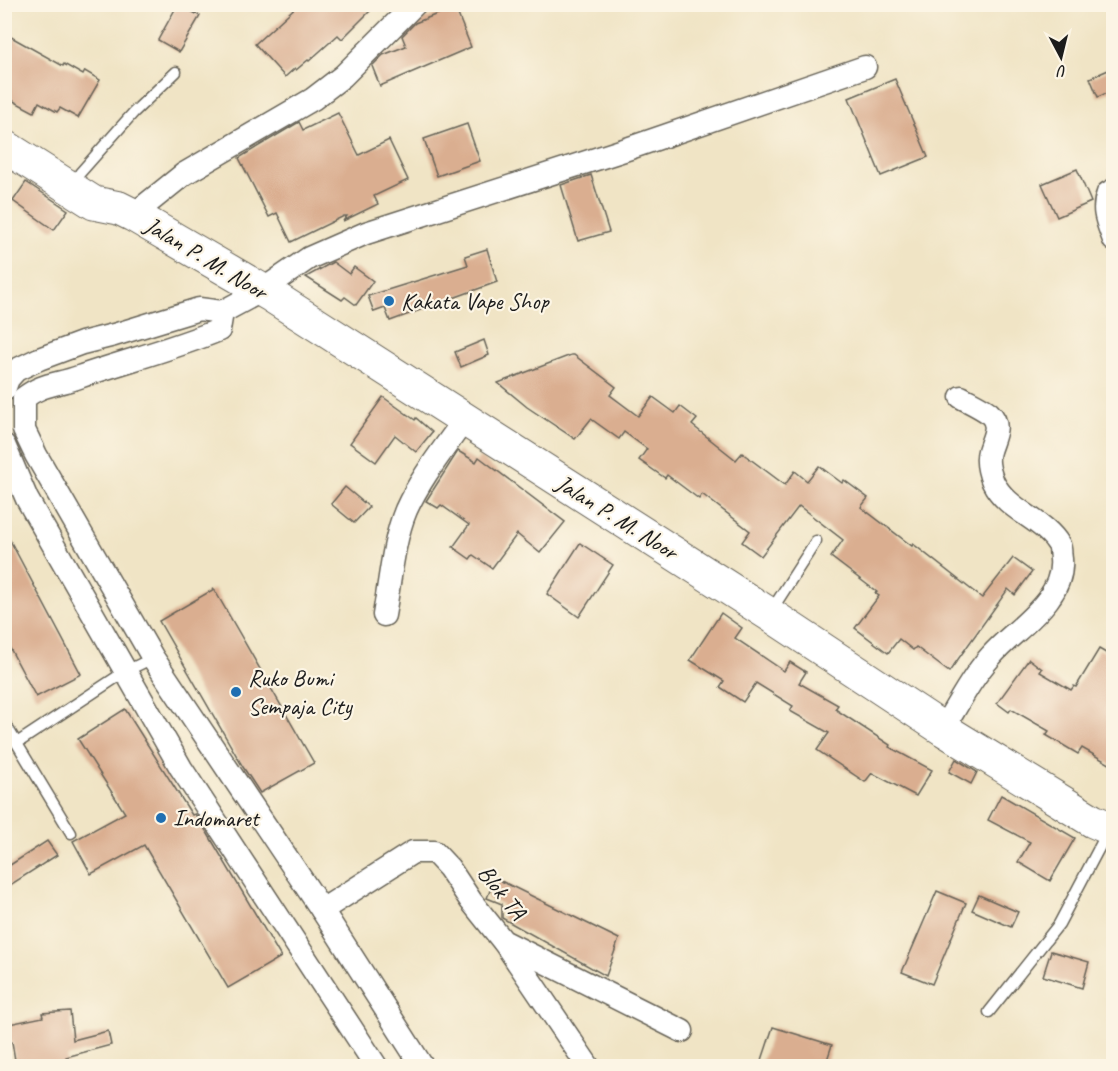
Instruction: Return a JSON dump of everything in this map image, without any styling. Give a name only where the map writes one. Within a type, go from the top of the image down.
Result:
[{"type":"highway","name":"Jalan P. M. Noor","points":[[4,123],[107,189],[126,211]]},
{"type":"highway","name":"Jalan P. M. Noor","points":[[4,146],[94,203],[126,211],[261,291],[769,614],[943,729],[1093,821],[1112,829]]},
{"type":"street","points":[[126,211],[184,174],[313,99],[357,62],[415,4]]},
{"type":"street","points":[[414,1064],[322,910],[153,658],[36,455],[11,395],[8,379],[16,370],[82,343],[199,309],[222,312],[261,291],[309,258],[366,233],[627,149],[865,67]]},
{"type":"street","points":[[1113,190],[1108,193],[1104,204],[1104,214],[1113,240]]},
{"type":"street","points":[[11,395],[75,378],[219,330],[222,312]]},
{"type":"street","points":[[943,729],[974,678],[991,656],[1036,612],[1054,590],[1062,566],[1060,547],[1051,535],[1002,496],[994,483],[988,467],[989,451],[997,426],[991,414],[961,397]]},
{"type":"street","points":[[384,615],[406,511],[432,465],[464,420]]},
{"type":"street","points":[[5,449],[27,499],[181,768],[376,1066]]},
{"type":"street","name":"Blok TA","points":[[322,910],[413,852],[434,852],[449,868],[471,901],[503,940],[682,1031]]},
{"type":"street","points":[[503,940],[588,1066]]},
{"type":"lane","points":[[80,173],[134,112],[176,72]]},
{"type":"lane","points":[[769,614],[816,541]]},
{"type":"lane","points":[[17,743],[126,671],[153,658]]},
{"type":"lane","points":[[4,722],[71,834]]},
{"type":"lane","points":[[989,1012],[1059,924],[1112,829]]},
{"type":"building","points":[[178,4],[200,16],[179,52],[158,40]]},
{"type":"building","points":[[299,4],[377,4],[342,39],[338,35],[309,61],[296,70],[295,68],[285,77],[255,44]]},
{"type":"building","points":[[455,7],[471,47],[380,86],[372,66],[383,55],[406,46],[402,36],[415,23]]},
{"type":"building","points":[[4,33],[63,66],[64,64],[83,75],[85,71],[100,80],[78,118],[60,108],[57,112],[39,102],[34,112],[4,96]]},
{"type":"building","points":[[1113,68],[1113,90],[1098,97],[1090,78]]},
{"type":"building","points":[[895,79],[928,157],[881,176],[849,98]]},
{"type":"building","points":[[338,113],[359,155],[389,140],[408,180],[374,196],[378,204],[343,221],[347,216],[344,216],[291,242],[277,213],[269,217],[239,158],[299,122],[303,130]]},
{"type":"building","points":[[467,124],[480,161],[437,176],[424,139]]},
{"type":"building","points":[[1077,169],[1091,202],[1057,217],[1042,184]]},
{"type":"building","points":[[591,175],[609,232],[578,241],[561,185]]},
{"type":"building","points":[[26,182],[68,210],[54,230],[13,201]]},
{"type":"building","points":[[487,249],[497,282],[390,321],[385,308],[374,312],[368,296],[468,265],[465,256]]},
{"type":"building","points":[[333,262],[349,274],[354,267],[373,281],[356,305],[345,297],[342,300],[306,277]]},
{"type":"building","points":[[484,340],[489,355],[461,367],[455,352]]},
{"type":"building","points":[[571,355],[616,387],[610,395],[638,416],[653,397],[675,413],[680,406],[697,419],[692,425],[736,460],[742,453],[785,485],[795,471],[807,481],[819,466],[842,483],[844,480],[868,498],[861,507],[982,598],[1013,558],[1032,572],[1015,595],[1008,589],[949,672],[916,647],[913,650],[899,639],[888,653],[855,628],[879,596],[875,593],[877,592],[831,557],[843,540],[799,506],[761,556],[742,542],[750,531],[702,494],[699,499],[667,475],[665,478],[639,460],[647,449],[624,432],[619,439],[591,419],[575,439],[527,407],[498,383]]},
{"type":"building","points":[[383,397],[415,420],[416,418],[432,432],[416,452],[395,435],[376,462],[350,443]]},
{"type":"building","points":[[458,451],[476,462],[479,457],[565,522],[540,553],[517,534],[492,568],[473,555],[470,559],[453,547],[469,525],[441,505],[438,508],[426,501]]},
{"type":"building","points":[[345,487],[369,507],[354,523],[331,504]]},
{"type":"building","points":[[4,529],[81,674],[36,697],[4,637]]},
{"type":"building","points":[[580,543],[613,565],[579,617],[547,594]]},
{"type":"building","name":"Ruko Bumi Sempaja City","points":[[214,589],[314,763],[260,793],[159,621]]},
{"type":"building","points":[[721,613],[742,628],[735,638],[784,671],[790,662],[806,672],[799,683],[838,705],[835,709],[890,745],[889,747],[932,770],[916,796],[872,773],[865,782],[817,750],[829,733],[790,711],[793,706],[756,683],[743,702],[720,687],[724,681],[690,660]]},
{"type":"building","points":[[1099,649],[1113,657],[1113,766],[1082,748],[1078,754],[1046,735],[1049,731],[1011,709],[1009,712],[997,703],[1029,659],[1042,669],[1040,672],[1071,690],[1074,686],[1076,687]]},
{"type":"building","points":[[125,709],[192,815],[195,814],[208,834],[281,957],[228,988],[144,845],[91,874],[73,841],[125,813],[78,739]]},
{"type":"building","points":[[956,759],[977,772],[971,784],[949,772]]},
{"type":"building","points":[[1001,795],[1075,838],[1050,881],[1018,862],[1030,842],[988,820]]},
{"type":"building","points":[[47,841],[57,855],[4,889],[4,869]]},
{"type":"building","points":[[495,878],[619,939],[606,976],[502,918],[502,904],[487,898]]},
{"type":"building","points":[[937,891],[966,903],[932,984],[902,972]]},
{"type":"building","points":[[979,895],[1018,912],[1011,927],[972,910]]},
{"type":"building","points":[[1051,951],[1089,962],[1082,988],[1043,976]]},
{"type":"building","points":[[70,1011],[73,1040],[108,1031],[111,1045],[66,1057],[68,1066],[16,1066],[12,1042],[4,1043],[4,1025],[43,1017],[42,1013]]},
{"type":"building","points":[[773,1027],[832,1045],[825,1066],[760,1066]]},
{"type":"place","name":"Kakata Vape Shop","points":[[389,301]]},
{"type":"place","name":"Ruko Bumi Sempaja City","points":[[236,692]]},
{"type":"place","name":"Indomaret","points":[[161,818]]}]
